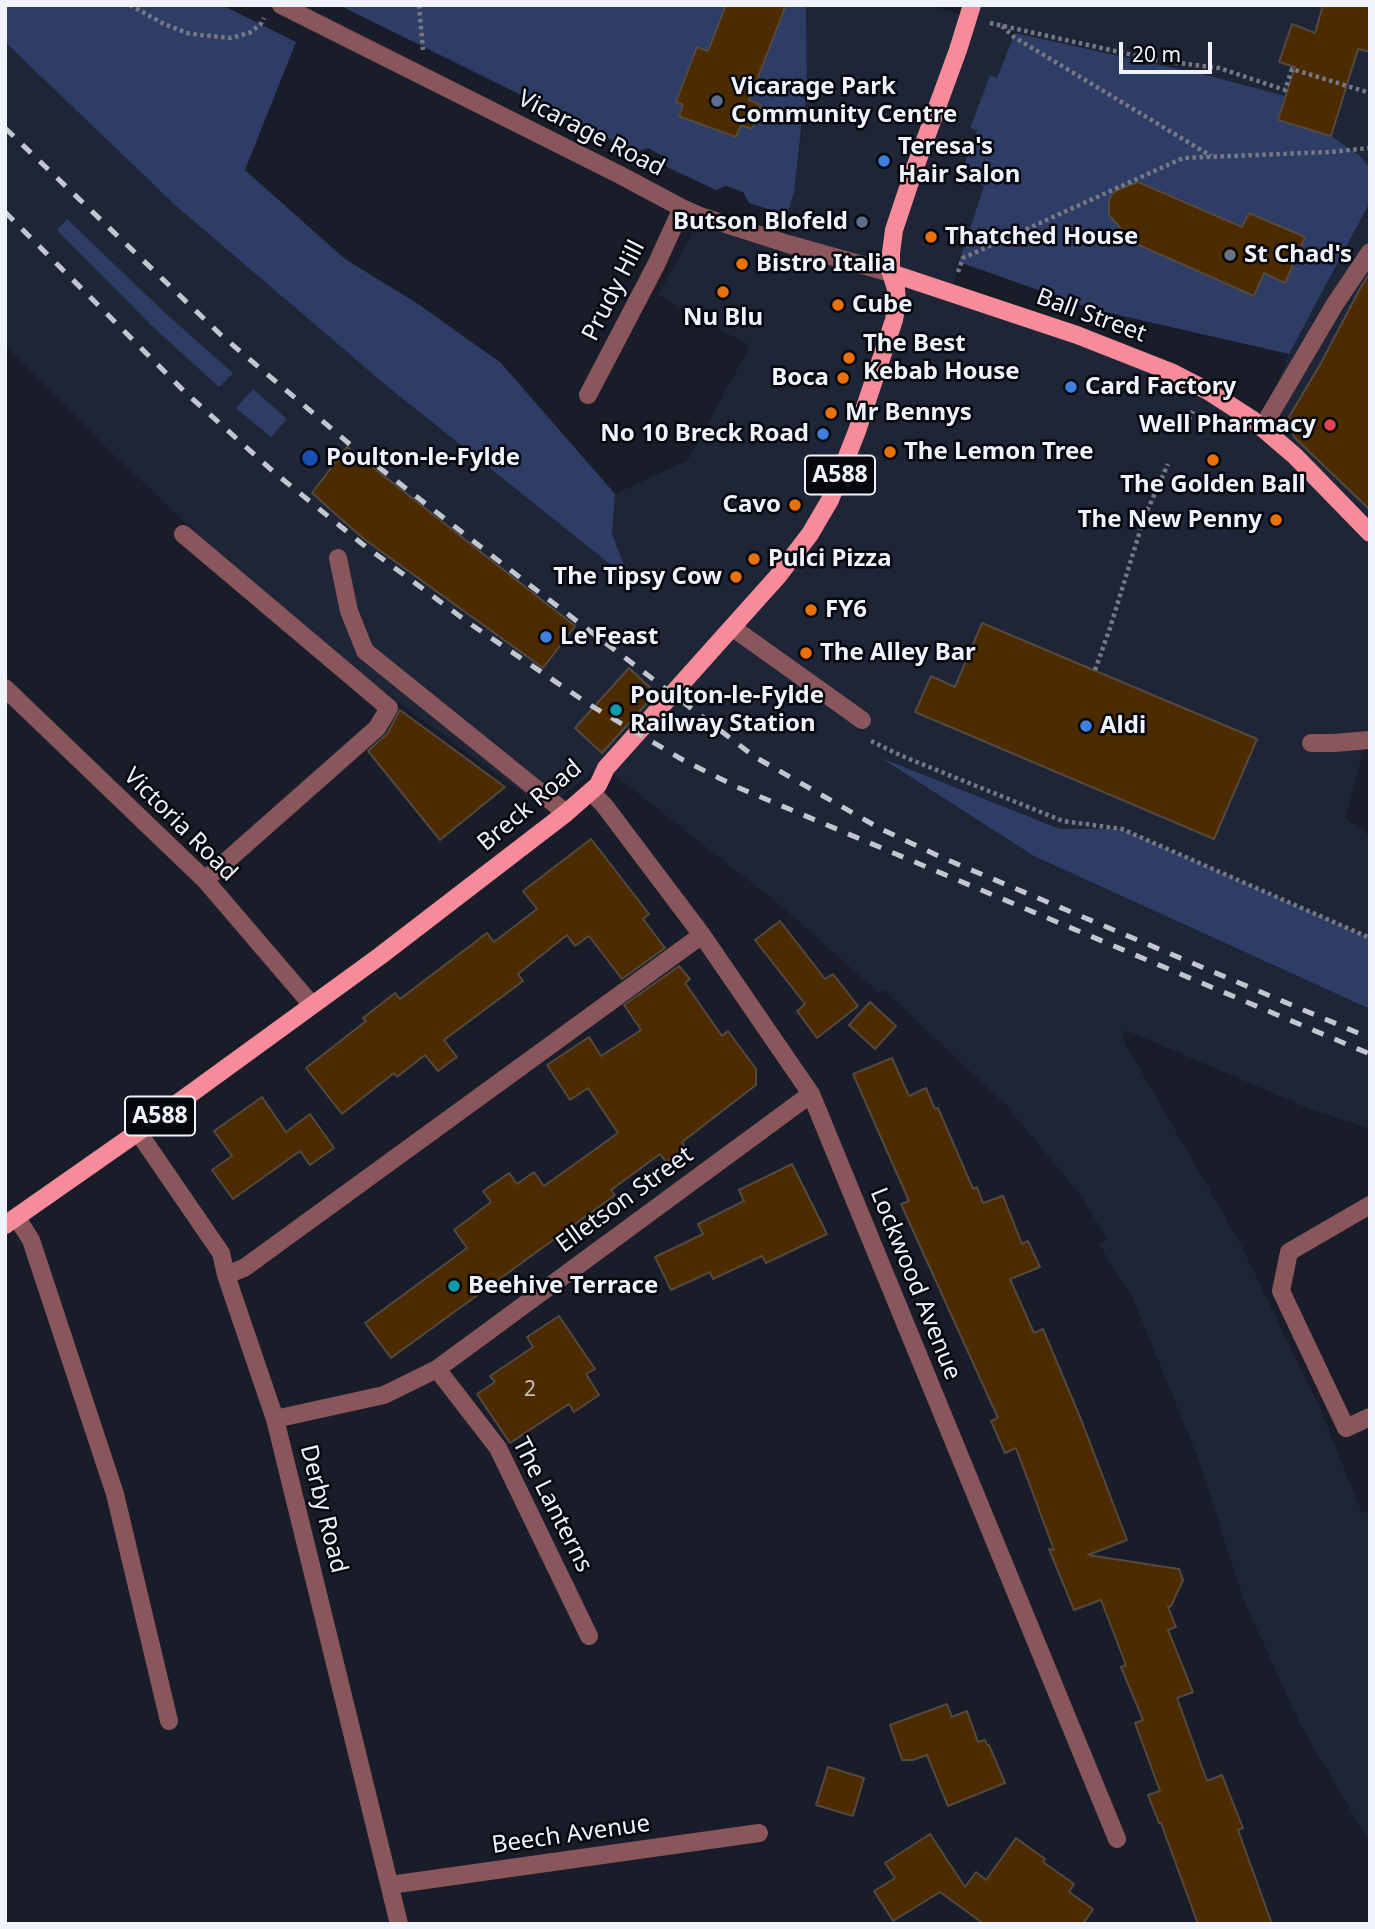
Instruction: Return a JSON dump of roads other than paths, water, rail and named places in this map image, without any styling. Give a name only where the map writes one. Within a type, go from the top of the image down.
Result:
[{"type":"main road","name":"A588","points":[[891,273],[894,230],[970,11]]},
{"type":"main road","name":"Ball Street","points":[[891,273],[1077,335],[1171,372],[1216,396],[1296,456],[1370,533]]},
{"type":"main road","name":"Breck Road","points":[[11,1221],[380,956],[566,813],[598,785],[606,768],[778,576],[810,534],[830,500],[858,431],[894,320],[897,302],[891,273]]},
{"type":"street","name":"Vicarage Road","points":[[281,5],[700,216],[891,273]]},
{"type":"street","name":"Prudy Hill","points":[[588,395],[656,265],[682,208]]},
{"type":"street","points":[[1262,428],[1340,295],[1370,252]]},
{"type":"street","points":[[183,534],[389,708],[377,728],[205,880]]},
{"type":"street","points":[[338,558],[349,611],[365,651],[566,813]]},
{"type":"street","points":[[733,628],[862,720]]},
{"type":"street","name":"Victoria Road","points":[[5,688],[205,880],[312,1005]]},
{"type":"street","points":[[1311,743],[1370,740]]},
{"type":"street","name":"Lockwood Avenue","points":[[591,792],[604,805],[702,935],[811,1094],[1117,1839]]},
{"type":"street","points":[[226,1275],[244,1268],[702,935]]},
{"type":"street","name":"Elletson Street","points":[[275,1419],[384,1395],[437,1369],[811,1094]]},
{"type":"street","name":"Derby Road","points":[[138,1132],[221,1253],[275,1419],[399,1924]]},
{"type":"street","points":[[1370,1206],[1289,1252],[1281,1291],[1346,1428],[1370,1417]]},
{"type":"street","points":[[11,1221],[31,1240],[115,1494],[169,1721]]},
{"type":"street","name":"The Lanterns","points":[[437,1369],[498,1448],[589,1636]]},
{"type":"street","name":"Beech Avenue","points":[[390,1885],[759,1833]]},
{"type":"railway","points":[[5,128],[221,335],[353,447],[755,757],[881,829],[943,858],[1370,1038]]},
{"type":"railway","points":[[5,212],[187,394],[275,473],[361,543],[469,623],[590,705],[683,760],[737,787],[1370,1054]]},
{"type":"place","name":"Vicarage Park Community Centre","points":[[717,101]]},
{"type":"place","name":"Teresa's Hair Salon","points":[[884,161]]},
{"type":"place","name":"Butson Blofeld","points":[[862,222]]},
{"type":"place","name":"Thatched House","points":[[931,237]]},
{"type":"place","name":"St Chad's","points":[[1230,255]]},
{"type":"place","name":"Bistro Italia","points":[[742,264]]},
{"type":"place","name":"Nu Blu","points":[[723,292]]},
{"type":"place","name":"Cube","points":[[838,305]]},
{"type":"place","name":"The Best Kebab House","points":[[849,358]]},
{"type":"place","name":"Boca","points":[[843,378]]},
{"type":"place","name":"Card Factory","points":[[1071,387]]},
{"type":"place","name":"Mr Bennys","points":[[831,413]]},
{"type":"place","name":"Well Pharmacy","points":[[1330,425]]},
{"type":"place","name":"No 10 Breck Road","points":[[823,434]]},
{"type":"place","name":"The Lemon Tree","points":[[890,452]]},
{"type":"place","name":"Poulton-le-Fylde","points":[[310,458]]},
{"type":"place","name":"The Golden Ball","points":[[1213,460]]},
{"type":"place","name":"Cavo","points":[[795,505]]},
{"type":"place","name":"The New Penny","points":[[1276,520]]},
{"type":"place","name":"Pulci Pizza","points":[[754,559]]},
{"type":"place","name":"The Tipsy Cow","points":[[736,577]]},
{"type":"place","name":"FY6","points":[[811,610]]},
{"type":"place","name":"Le Feast","points":[[546,637]]},
{"type":"place","name":"The Alley Bar","points":[[806,653]]},
{"type":"place","name":"Poulton-le-Fylde Railway Station","points":[[616,710]]},
{"type":"place","name":"Aldi","points":[[1086,726]]},
{"type":"place","name":"Beehive Terrace","points":[[454,1286]]}]
